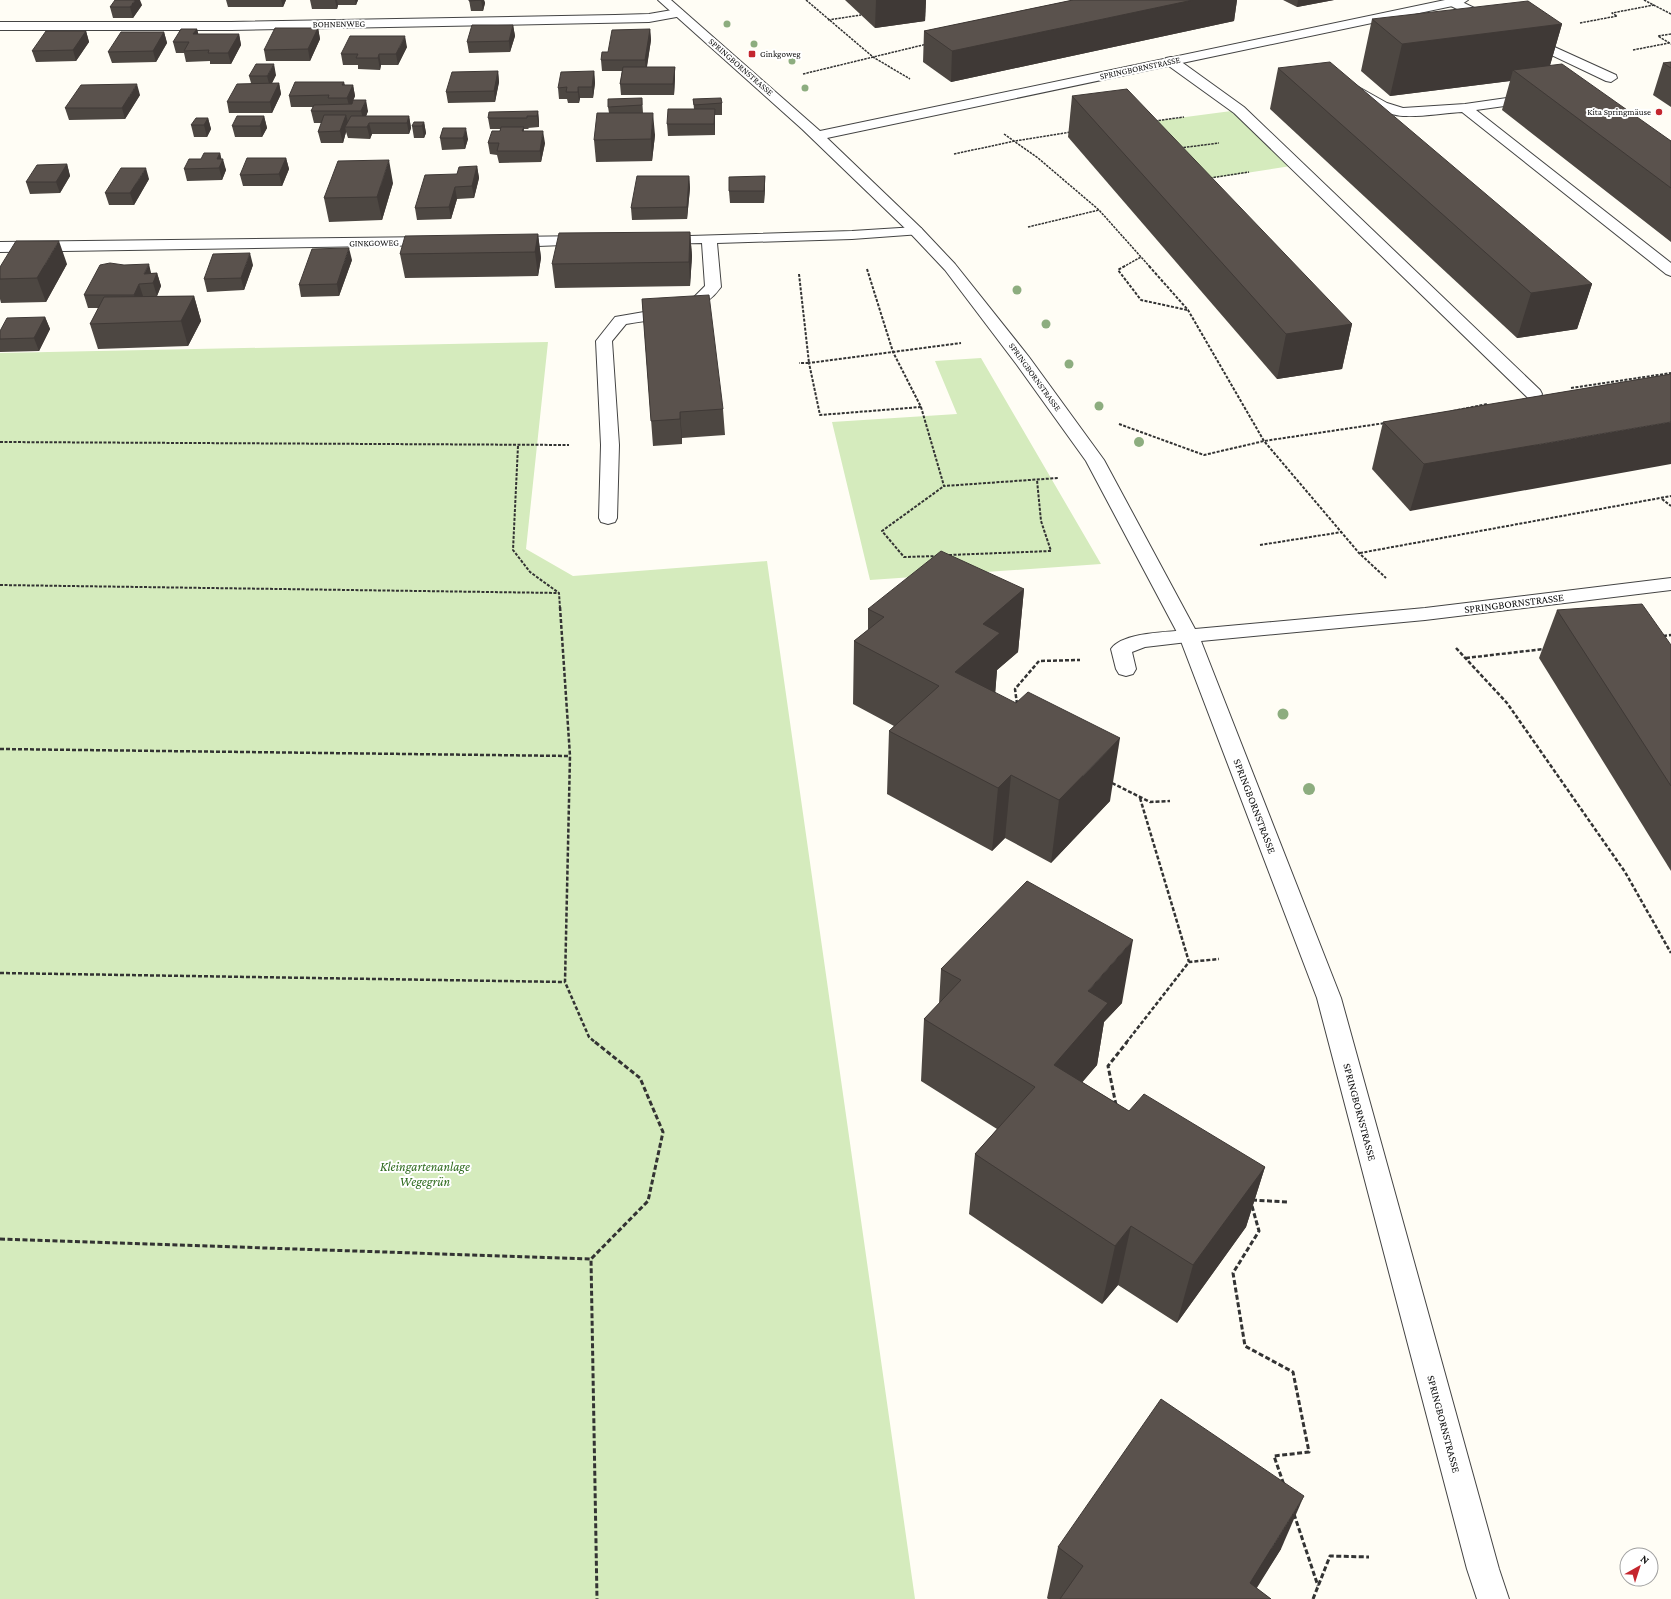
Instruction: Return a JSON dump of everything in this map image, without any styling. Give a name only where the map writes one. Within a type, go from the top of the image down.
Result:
[{"type":"street","name":"SPRINGBORNSTRASSE","points":[[664,0],[761,84],[817,136],[916,231],[950,267],[1013,347],[1095,460],[1189,636],[1329,998],[1483,1569],[1493,1599]]},
{"type":"street","name":"SPRINGBORNSTRASSE","points":[[817,136],[1458,1]]},
{"type":"street","points":[[1458,1],[1502,26]]},
{"type":"street","name":"BOHNENWEG","points":[[0,26],[231,26],[607,19],[649,18],[678,13]]},
{"type":"street","points":[[1517,33],[1611,78]]},
{"type":"street","points":[[1171,61],[1239,110],[1534,394]]},
{"type":"street","points":[[1346,82],[1363,96],[1382,106],[1402,112],[1464,108],[1548,96]]},
{"type":"street","points":[[1464,108],[1671,271]]},
{"type":"street","points":[[646,240],[852,235],[916,231]]},
{"type":"street","points":[[608,518],[610,445],[604,341],[621,320],[677,311],[698,302],[713,287],[710,239]]},
{"type":"street","points":[[497,242],[599,241]]},
{"type":"street","name":"GINKGOWEG","points":[[0,247],[450,242]]},
{"type":"street","name":"SPRINGBORNSTRASSE","points":[[1189,636],[1425,614],[1671,584]]},
{"type":"street","points":[[1125,664],[1121,649],[1142,640],[1189,636]]},
{"type":"path","points":[[806,0],[873,57],[1015,141],[1038,158],[1099,210],[1188,310],[1264,441],[1343,532],[1359,553],[1425,614],[1507,703],[1616,859],[1671,953]]},
{"type":"path","points":[[1644,0],[1671,14]]},
{"type":"path","points":[[1580,23],[1617,16],[1612,13],[1654,5]]},
{"type":"path","points":[[828,20],[861,15]]},
{"type":"path","points":[[1670,43],[1658,36],[1671,34]]},
{"type":"path","points":[[1632,50],[1670,43]]},
{"type":"path","points":[[761,84],[927,44]]},
{"type":"path","points":[[954,154],[1015,141],[1077,131]]},
{"type":"path","points":[[1209,179],[1297,165]]},
{"type":"path","points":[[1028,227],[1099,210]]},
{"type":"path","points":[[1141,257],[1118,270],[1141,300],[1188,310]]},
{"type":"path","points":[[866,268],[893,352],[921,407],[944,486]]},
{"type":"path","points":[[805,273],[798,274],[809,363],[820,415],[921,407]]},
{"type":"path","points":[[799,364],[966,342]]},
{"type":"path","points":[[1450,412],[1534,394],[1671,373]]},
{"type":"path","points":[[1064,417],[1090,413],[1204,455],[1264,441],[1388,423]]},
{"type":"path","points":[[0,442],[518,446],[610,445]]},
{"type":"path","points":[[518,446],[513,550],[530,572],[559,593]]},
{"type":"path","points":[[1037,480],[1041,521],[1051,551],[904,557],[882,531],[944,486],[1064,477]]},
{"type":"path","points":[[1359,553],[1671,496]]},
{"type":"path","points":[[1662,498],[1671,506]]},
{"type":"path","points":[[1260,545],[1343,532]]},
{"type":"path","points":[[0,585],[559,593]]},
{"type":"path","points":[[559,593],[570,756],[565,982],[589,1037],[640,1078],[663,1132],[648,1201],[591,1259],[597,1599]]},
{"type":"path","points":[[1655,637],[1671,635]]},
{"type":"path","points":[[1466,658],[1544,649]]},
{"type":"path","points":[[1018,712],[1015,689],[1039,661],[1125,664]]},
{"type":"path","points":[[0,749],[570,756]]},
{"type":"path","points":[[1105,779],[1150,802],[1170,801]]},
{"type":"path","points":[[1140,798],[1189,962]]},
{"type":"path","points":[[1117,1113],[1108,1066],[1189,962],[1219,959]]},
{"type":"path","points":[[0,973],[565,982]]},
{"type":"path","points":[[1286,1492],[1274,1456],[1309,1452],[1292,1372],[1245,1346],[1233,1273],[1259,1231],[1250,1200],[1287,1202]]},
{"type":"path","points":[[0,1239],[591,1259]]},
{"type":"path","points":[[1291,1507],[1318,1586]]},
{"type":"path","points":[[1313,1599],[1330,1556],[1369,1557]]},
{"type":"green space","points":[[1239,110],[1297,165],[1194,181],[1140,123]]},
{"type":"green space","name":"Kleingartenanlage Wegegrün","points":[[548,342],[526,549],[573,576],[767,561],[915,1599],[0,1599],[0,353]]},
{"type":"green space","points":[[981,358],[1101,564],[870,580],[832,422],[957,414],[935,361]]},
{"type":"building","points":[[115,0],[135,0],[130,7],[110,7]]},
{"type":"building","points":[[1073,0],[1193,0],[952,51],[924,31]]},
{"type":"building","points":[[1528,1],[1562,24],[1402,44],[1372,19]]},
{"type":"building","points":[[472,25],[513,25],[509,41],[467,42]]},
{"type":"building","points":[[275,28],[318,28],[308,49],[264,50]]},
{"type":"building","points":[[181,29],[197,29],[193,34],[239,34],[228,53],[208,53],[209,50],[184,51],[189,42],[173,42]]},
{"type":"building","points":[[650,29],[645,60],[601,60],[602,52],[608,52],[612,30]]},
{"type":"building","points":[[46,31],[86,31],[73,50],[32,51]]},
{"type":"building","points":[[121,32],[164,32],[153,51],[108,52]]},
{"type":"building","points":[[350,36],[405,36],[396,54],[379,54],[378,58],[356,58],[358,54],[341,54]]},
{"type":"building","points":[[1330,62],[1592,284],[1531,293],[1278,68]]},
{"type":"building","points":[[1671,62],[1671,68],[1663,63]]},
{"type":"building","points":[[256,64],[274,64],[267,76],[249,76]]},
{"type":"building","points":[[1562,64],[1671,141],[1671,188],[1513,70]]},
{"type":"building","points":[[623,67],[675,67],[673,84],[620,84]]},
{"type":"building","points":[[498,71],[494,91],[446,92],[452,72]]},
{"type":"building","points":[[594,71],[592,87],[578,87],[578,92],[566,92],[567,87],[558,88],[561,72]]},
{"type":"building","points":[[295,82],[344,82],[342,85],[353,85],[347,98],[328,98],[329,95],[289,96]]},
{"type":"building","points":[[279,83],[270,102],[227,102],[237,84]]},
{"type":"building","points":[[137,84],[122,108],[65,108],[81,85]]},
{"type":"building","points":[[1127,89],[1352,324],[1286,334],[1072,96]]},
{"type":"building","points":[[642,98],[642,105],[608,107],[608,99]]},
{"type":"building","points":[[721,98],[722,103],[694,105],[693,99]]},
{"type":"building","points":[[353,100],[366,100],[361,111],[311,111],[314,105],[352,104]]},
{"type":"building","points":[[668,109],[715,109],[714,124],[667,124]]},
{"type":"building","points":[[538,111],[537,116],[527,116],[527,118],[488,118],[489,112]]},
{"type":"building","points":[[597,113],[653,113],[651,139],[594,140]]},
{"type":"building","points":[[324,115],[346,115],[340,131],[318,132]]},
{"type":"building","points":[[237,116],[264,116],[260,126],[232,126]]},
{"type":"building","points":[[351,116],[409,116],[407,123],[369,123],[367,127],[345,127]]},
{"type":"building","points":[[196,118],[208,118],[204,125],[191,125]]},
{"type":"building","points":[[414,122],[424,122],[422,126],[412,126]]},
{"type":"building","points":[[501,127],[524,127],[522,131],[543,131],[540,151],[497,151],[499,143],[488,143],[492,131],[500,131]]},
{"type":"building","points":[[443,128],[466,128],[463,138],[440,138]]},
{"type":"building","points":[[204,153],[220,153],[217,159],[223,159],[219,168],[184,169],[189,159],[201,159]]},
{"type":"building","points":[[247,158],[286,158],[279,174],[240,175]]},
{"type":"building","points":[[389,160],[377,197],[324,198],[338,161]]},
{"type":"building","points":[[67,164],[56,182],[26,182],[37,165]]},
{"type":"building","points":[[477,166],[472,186],[455,187],[449,207],[415,208],[425,175],[457,174],[459,167]]},
{"type":"building","points":[[121,168],[146,168],[130,193],[105,193]]},
{"type":"building","points":[[637,176],[689,176],[687,207],[631,208]]},
{"type":"building","points":[[765,176],[764,191],[729,191],[729,177]]},
{"type":"building","points":[[690,232],[689,262],[552,264],[559,233]]},
{"type":"building","points":[[538,234],[535,252],[400,254],[405,236]]},
{"type":"building","points":[[16,241],[59,241],[37,278],[0,279],[0,267]]},
{"type":"building","points":[[349,248],[337,284],[299,285],[312,249]]},
{"type":"building","points":[[250,253],[241,278],[204,279],[213,254]]},
{"type":"building","points":[[110,263],[124,265],[149,264],[144,274],[157,273],[153,283],[139,284],[134,295],[84,295],[100,265]]},
{"type":"building","points":[[709,295],[723,409],[680,412],[680,419],[651,421],[642,299]]},
{"type":"building","points":[[194,296],[181,321],[90,324],[104,297]]},
{"type":"building","points":[[45,317],[34,338],[0,339],[0,331],[7,318]]},
{"type":"building","points":[[1671,374],[1671,422],[1424,464],[1383,422]]},
{"type":"building","points":[[941,551],[1024,589],[983,624],[1000,633],[955,672],[1016,703],[1028,692],[1120,738],[1059,800],[1011,775],[998,788],[889,731],[939,686],[854,641],[884,617],[868,609]]},
{"type":"building","points":[[1642,604],[1671,645],[1671,786],[1557,610]]},
{"type":"building","points":[[1027,881],[1133,940],[1088,991],[1108,1003],[1054,1065],[1129,1111],[1144,1094],[1265,1167],[1193,1265],[1131,1226],[1115,1246],[975,1154],[1035,1087],[924,1019],[961,980],[941,969]]},
{"type":"building","points":[[1161,1399],[1304,1496],[1250,1583],[1271,1599],[1060,1599],[1083,1566],[1058,1547]]},
{"type":"place","name":"Ginkgoweg","points":[[752,54]]},
{"type":"place","name":"Kita Springmäuse","points":[[1659,112]]}]
